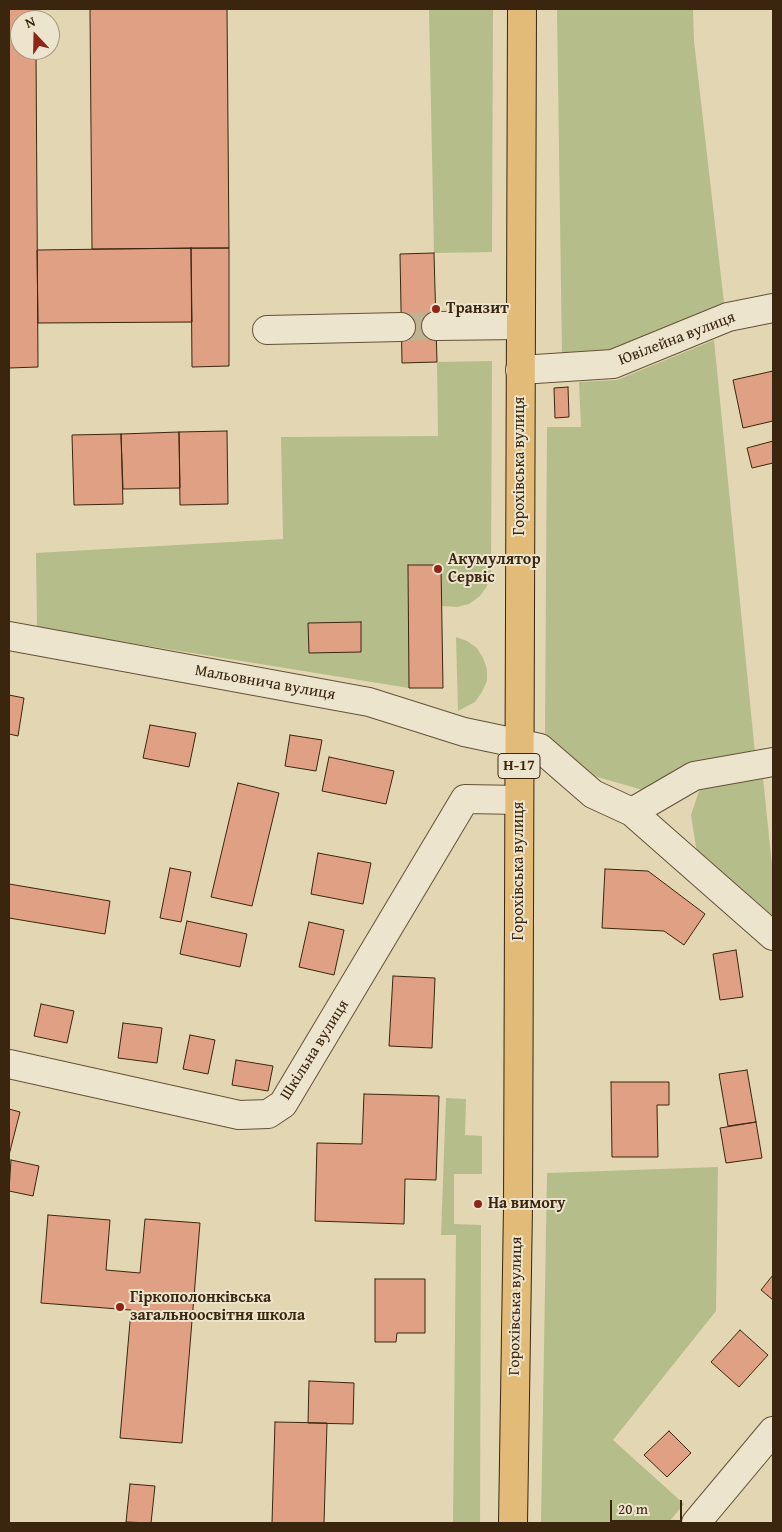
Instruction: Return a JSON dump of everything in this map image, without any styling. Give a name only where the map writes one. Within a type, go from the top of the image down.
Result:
[{"type":"main road","name":"Горохівська вулиця","points":[[513,1523],[518,1207],[522,9]]},
{"type":"street","name":"Ювілейна вулиця","points":[[520,370],[613,364],[728,317],[773,308]]},
{"type":"street","points":[[436,326],[520,325]]},
{"type":"street","points":[[267,330],[401,327]]},
{"type":"street","name":"Мальовнича вулиця","points":[[9,636],[369,702],[464,732],[540,748],[592,794],[632,812],[773,936]]},
{"type":"street","points":[[632,812],[694,776],[773,762]]},
{"type":"street","name":"Шкільна вулиця","points":[[9,1064],[239,1115],[268,1114],[283,1104],[465,799],[519,800]]},
{"type":"street","points":[[696,1523],[773,1431]]},
{"type":"green space","points":[[429,9],[493,9],[492,252],[434,253]]},
{"type":"green space","points":[[557,9],[693,9],[694,41],[724,303],[611,353],[562,357]]},
{"type":"green space","points":[[714,340],[755,753],[690,765],[643,790],[590,775],[545,733],[547,427],[581,427],[579,382],[617,380]]},
{"type":"green space","points":[[492,361],[491,574],[487,586],[480,596],[469,604],[457,607],[442,606],[440,565],[408,565],[409,688],[37,628],[36,553],[283,539],[281,437],[438,436],[437,362]]},
{"type":"green space","points":[[456,637],[467,641],[477,648],[487,669],[487,681],[482,692],[475,702],[458,711]]},
{"type":"green space","points":[[763,778],[773,875],[773,916],[697,854],[691,815],[700,788]]},
{"type":"green space","points":[[446,1098],[466,1099],[465,1135],[482,1136],[482,1174],[454,1174],[454,1224],[481,1225],[480,1523],[453,1523],[456,1235],[441,1235]]},
{"type":"green space","points":[[718,1167],[716,1311],[613,1440],[684,1504],[668,1523],[541,1523],[547,1173]]},
{"type":"building","points":[[9,9],[35,9],[10,10],[10,60],[36,60],[38,367],[9,368]]},
{"type":"building","points":[[90,9],[227,9],[229,248],[92,249]]},
{"type":"building","points":[[191,248],[192,322],[38,323],[37,250]]},
{"type":"building","points":[[191,248],[229,248],[229,366],[192,367]]},
{"type":"building","points":[[434,253],[437,362],[402,363],[400,254]]},
{"type":"building","points":[[773,371],[773,421],[743,428],[733,380]]},
{"type":"building","points":[[568,387],[569,417],[555,418],[554,388]]},
{"type":"building","points":[[227,431],[228,504],[180,505],[179,432]]},
{"type":"building","points":[[179,432],[180,488],[123,489],[121,434]]},
{"type":"building","points":[[121,434],[123,504],[74,505],[72,435]]},
{"type":"building","points":[[773,441],[773,463],[752,468],[747,448]]},
{"type":"building","points":[[408,565],[441,565],[443,688],[409,688]]},
{"type":"building","points":[[361,622],[361,652],[309,653],[308,623]]},
{"type":"building","points":[[9,695],[24,698],[18,736],[9,734]]},
{"type":"building","points":[[150,725],[196,733],[189,767],[143,758]]},
{"type":"building","points":[[290,735],[322,740],[316,771],[285,766]]},
{"type":"building","points":[[329,757],[394,771],[386,804],[322,791]]},
{"type":"building","points":[[238,783],[279,793],[252,906],[211,897]]},
{"type":"building","points":[[318,853],[371,863],[363,904],[311,894]]},
{"type":"building","points":[[170,868],[191,872],[181,922],[160,918]]},
{"type":"building","points":[[605,869],[648,871],[705,914],[684,945],[664,931],[602,928]]},
{"type":"building","points":[[9,884],[110,901],[105,934],[9,918]]},
{"type":"building","points":[[187,921],[247,934],[240,967],[180,954]]},
{"type":"building","points":[[309,922],[344,930],[334,975],[299,967]]},
{"type":"building","points":[[736,950],[743,997],[720,1000],[713,954]]},
{"type":"building","points":[[393,976],[435,978],[432,1048],[389,1046]]},
{"type":"building","points":[[41,1004],[74,1011],[67,1043],[34,1036]]},
{"type":"building","points":[[123,1023],[162,1028],[157,1063],[118,1058]]},
{"type":"building","points":[[190,1035],[215,1040],[208,1074],[183,1069]]},
{"type":"building","points":[[236,1060],[273,1066],[268,1091],[232,1085]]},
{"type":"building","points":[[747,1070],[756,1122],[728,1126],[719,1074]]},
{"type":"building","points":[[611,1082],[669,1082],[669,1105],[657,1105],[658,1157],[612,1157]]},
{"type":"building","points":[[364,1094],[439,1096],[436,1180],[405,1179],[404,1224],[315,1221],[317,1143],[362,1144]]},
{"type":"building","points":[[9,1109],[20,1112],[9,1155]]},
{"type":"building","points":[[756,1122],[762,1158],[726,1163],[720,1128]]},
{"type":"building","points":[[11,1160],[39,1166],[33,1196],[9,1191]]},
{"type":"building","points":[[48,1215],[110,1220],[106,1270],[140,1273],[145,1219],[200,1223],[182,1443],[120,1438],[131,1310],[41,1303]]},
{"type":"building","points":[[773,1275],[773,1300],[761,1290]]},
{"type":"building","points":[[375,1279],[425,1279],[425,1333],[397,1333],[396,1342],[375,1342]]},
{"type":"building","points":[[740,1330],[768,1355],[739,1387],[711,1362]]},
{"type":"building","points":[[309,1381],[354,1383],[353,1424],[308,1423]]},
{"type":"building","points":[[275,1422],[327,1423],[324,1523],[272,1523]]},
{"type":"building","points":[[669,1431],[691,1453],[667,1477],[644,1455]]},
{"type":"building","points":[[130,1484],[155,1486],[151,1523],[126,1522]]},
{"type":"tunnel","points":[[401,327],[436,326]]},
{"type":"place","name":"Транзит","points":[[436,309]]},
{"type":"place","name":"Акумулятор Сервіс","points":[[438,569]]},
{"type":"place","name":"На вимогу","points":[[478,1204]]},
{"type":"place","name":"Гіркополонківська загальноосвітня школа","points":[[120,1307]]}]
